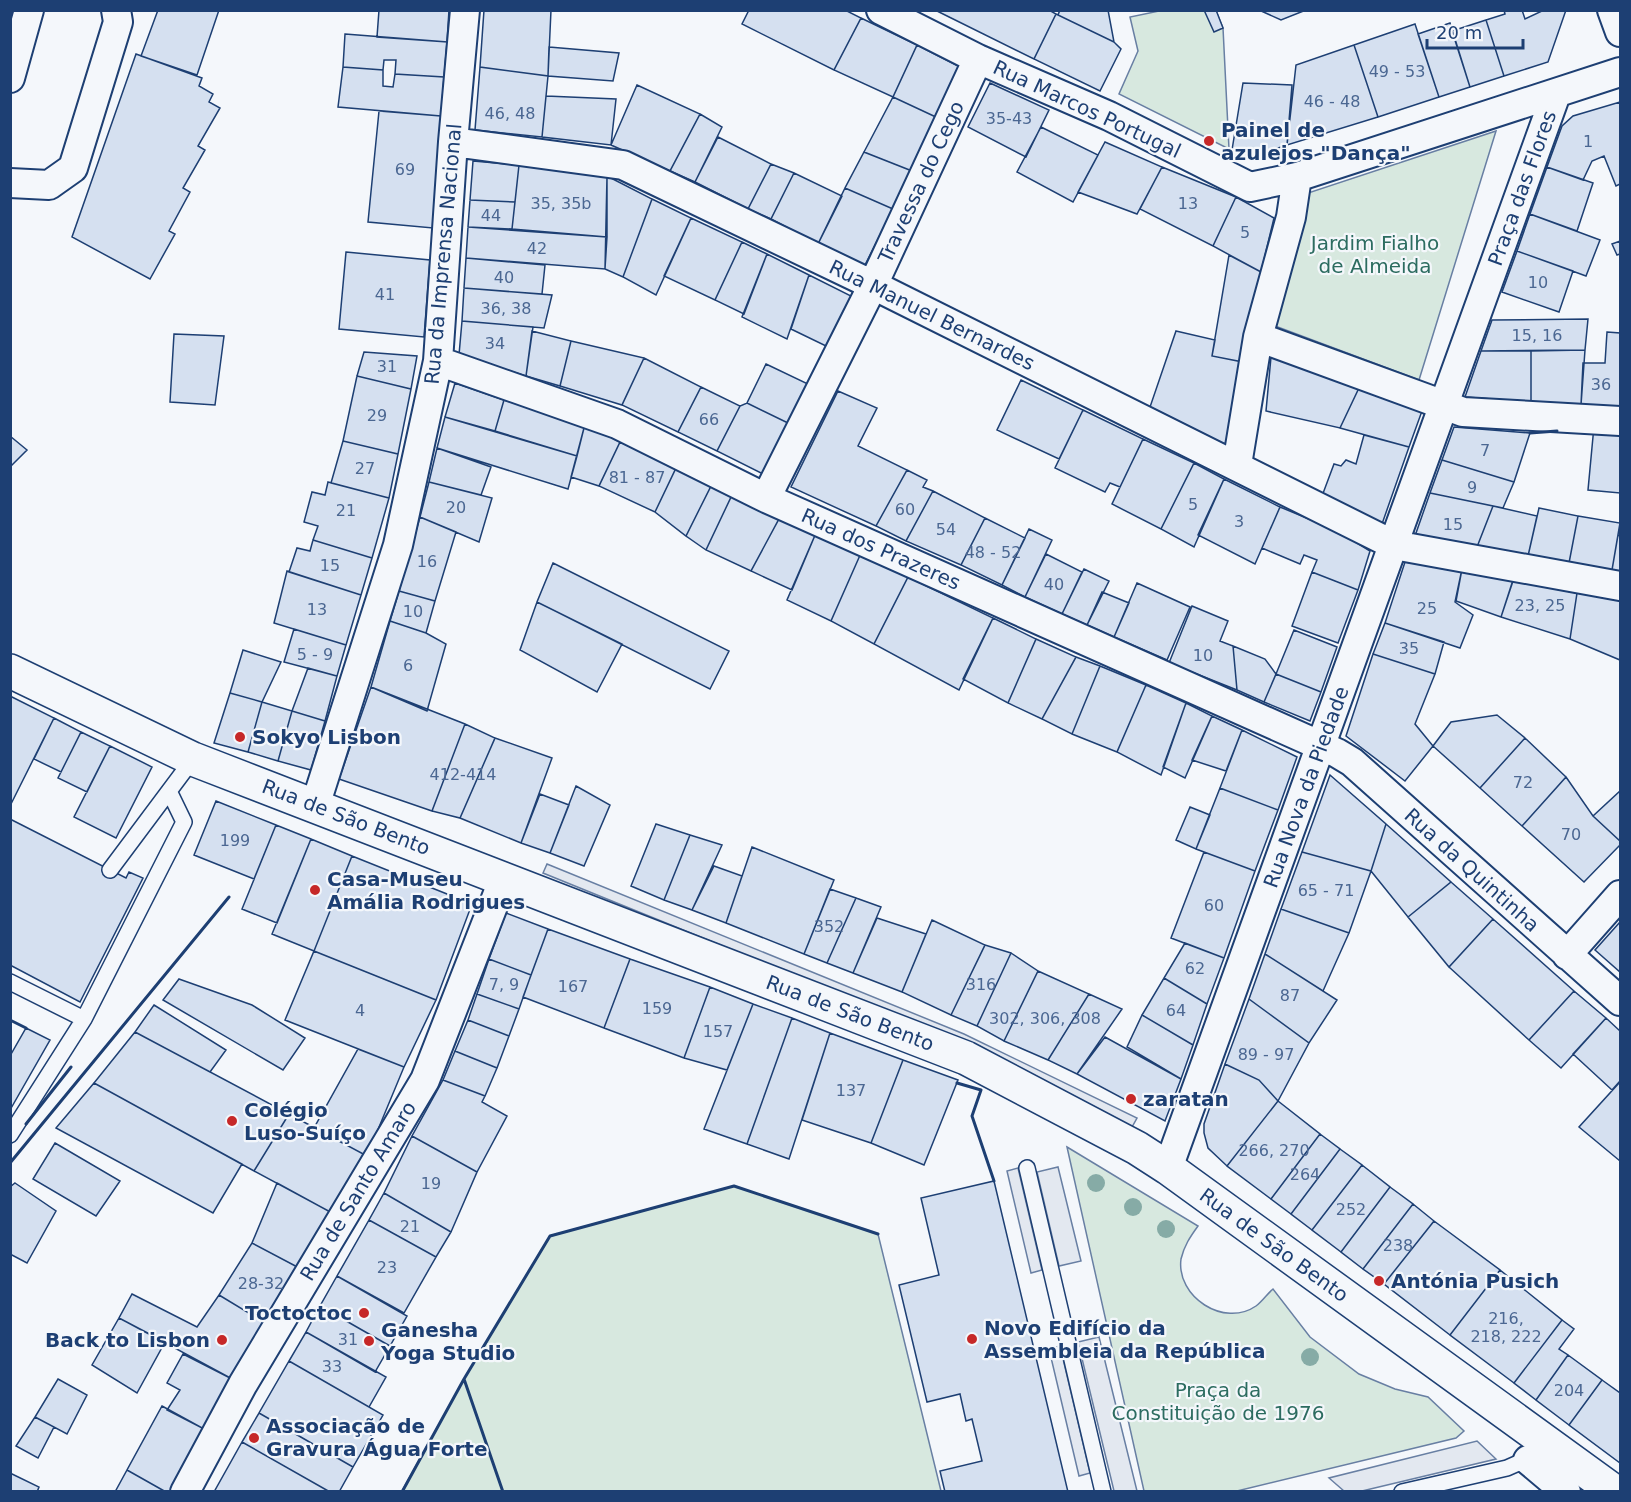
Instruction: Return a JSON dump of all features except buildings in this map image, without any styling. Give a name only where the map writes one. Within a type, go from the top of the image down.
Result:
[{"type":"street","points":[[10,78],[29,10]]},
{"type":"street","points":[[10,183],[49,185],[73,168],[118,22],[116,10]]},
{"type":"street","name":"Rua da Imprensa Nacional","points":[[315,806],[398,545],[438,361],[453,142],[465,10]]},
{"type":"street","name":"Rua Marcos Portugal","points":[[881,10],[978,59],[1109,116],[1250,187],[1296,177]]},
{"type":"street","points":[[1612,10],[1620,32]]},
{"type":"street","name":"Travessa do Cego","points":[[766,498],[873,285],[978,59]]},
{"type":"street","points":[[1556,94],[1620,72]]},
{"type":"street","name":"Praça das Flores","points":[[1296,177],[1556,94]]},
{"type":"street","name":"Praça das Flores","points":[[1444,406],[1556,94]]},
{"type":"street","name":"Rua Manuel Bernardes","points":[[453,142],[623,165],[873,285],[1238,465],[1394,545],[1620,586]]},
{"type":"street","points":[[1238,465],[1258,337],[1291,217],[1296,177]]},
{"type":"street","points":[[1258,337],[1462,412],[1620,421]]},
{"type":"street","name":"Rua dos Prazeres","points":[[438,361],[617,424],[766,498],[1320,746]]},
{"type":"street","name":"Rua Nova da Piedade","points":[[1168,1168],[1444,406]]},
{"type":"street","name":"Rua de São Bento","points":[[10,671],[193,759],[966,1058],[1137,1148],[1168,1168],[1536,1450],[1615,1491]]},
{"type":"street","name":"Rua da Quintinha","points":[[1320,746],[1352,762],[1620,1001]]},
{"type":"street","name":"Rua de Santo Amaro","points":[[185,1491],[243,1384],[425,1080],[504,878]]},
{"type":"street","points":[[1566,955],[1620,895]]},
{"type":"street","points":[[1536,1450],[1566,1491]]},
{"type":"lane","points":[[110,870],[193,759]]},
{"type":"lane","points":[[10,1135],[84,1018],[184,822],[169,791]]},
{"type":"lane","points":[[10,982],[84,1018]]},
{"type":"lane","points":[[1027,1168],[1103,1491]]},
{"type":"lane","points":[[1402,1491],[1508,1468],[1536,1450]]},
{"type":"green space","points":[[1159,11],[1216,11],[1223,28],[1229,149],[1119,94],[1138,51],[1130,17]]},
{"type":"green space","name":"Jardim Fialho de Almeida","points":[[1496,131],[1419,380],[1275,326],[1308,193]]},
{"type":"green space","name":"Praça da Constituição de 1976","points":[[1067,1147],[1198,1226],[1184,1250],[1181,1259],[1181,1273],[1194,1296],[1205,1305],[1217,1311],[1243,1312],[1256,1306],[1273,1289],[1310,1337],[1359,1374],[1395,1389],[1428,1397],[1464,1431],[1456,1438],[1237,1491],[1144,1491]]},
{"type":"green space","points":[[734,1186],[878,1234],[941,1491],[402,1491],[464,1379],[550,1236]]},
{"type":"shaded area","points":[[547,864],[964,1034],[1137,1118],[1132,1127],[961,1043],[543,873]]},
{"type":"shaded area","points":[[1058,1167],[1081,1261],[1059,1266],[1037,1172]]},
{"type":"shaded area","points":[[1018,1168],[1042,1270],[1031,1273],[1007,1171]]},
{"type":"shaded area","points":[[1099,1337],[1137,1491],[1114,1491],[1078,1342]]},
{"type":"shaded area","points":[[1060,1346],[1090,1473],[1079,1476],[1049,1349]]},
{"type":"shaded area","points":[[1477,1441],[1496,1459],[1362,1491],[1344,1491],[1329,1478]]},
{"type":"wall","points":[[1530,433],[1557,431]]},
{"type":"wall","points":[[10,1163],[229,897]]},
{"type":"wall","points":[[10,1020],[26,1028]]},
{"type":"wall","points":[[26,1124],[71,1067]]},
{"type":"wall","points":[[957,1083],[981,1090],[972,1116],[994,1181]]},
{"type":"wall","points":[[503,1492],[464,1379],[550,1236],[734,1186],[878,1234]]},
{"type":"wall","points":[[402,1492],[464,1379]]},
{"type":"place","name":"Painel de azulejos \"Dança\"","points":[[1209,141]]},
{"type":"place","name":"Sokyo Lisbon","points":[[240,737]]},
{"type":"place","name":"Casa-Museu Amália Rodrigues","points":[[315,890]]},
{"type":"place","name":"zaratan","points":[[1131,1099]]},
{"type":"place","name":"Colégio Luso-Suíço","points":[[232,1121]]},
{"type":"place","name":"Antónia Pusich","points":[[1379,1281]]},
{"type":"place","name":"Toctoctoc","points":[[364,1313]]},
{"type":"place","name":"Novo Edifício da Assembleia da República","points":[[972,1339]]},
{"type":"place","name":"Back to Lisbon","points":[[222,1340]]},
{"type":"place","name":"Ganesha Yoga Studio","points":[[369,1341]]},
{"type":"place","name":"Associação de Gravura Água Forte","points":[[254,1438]]}]
